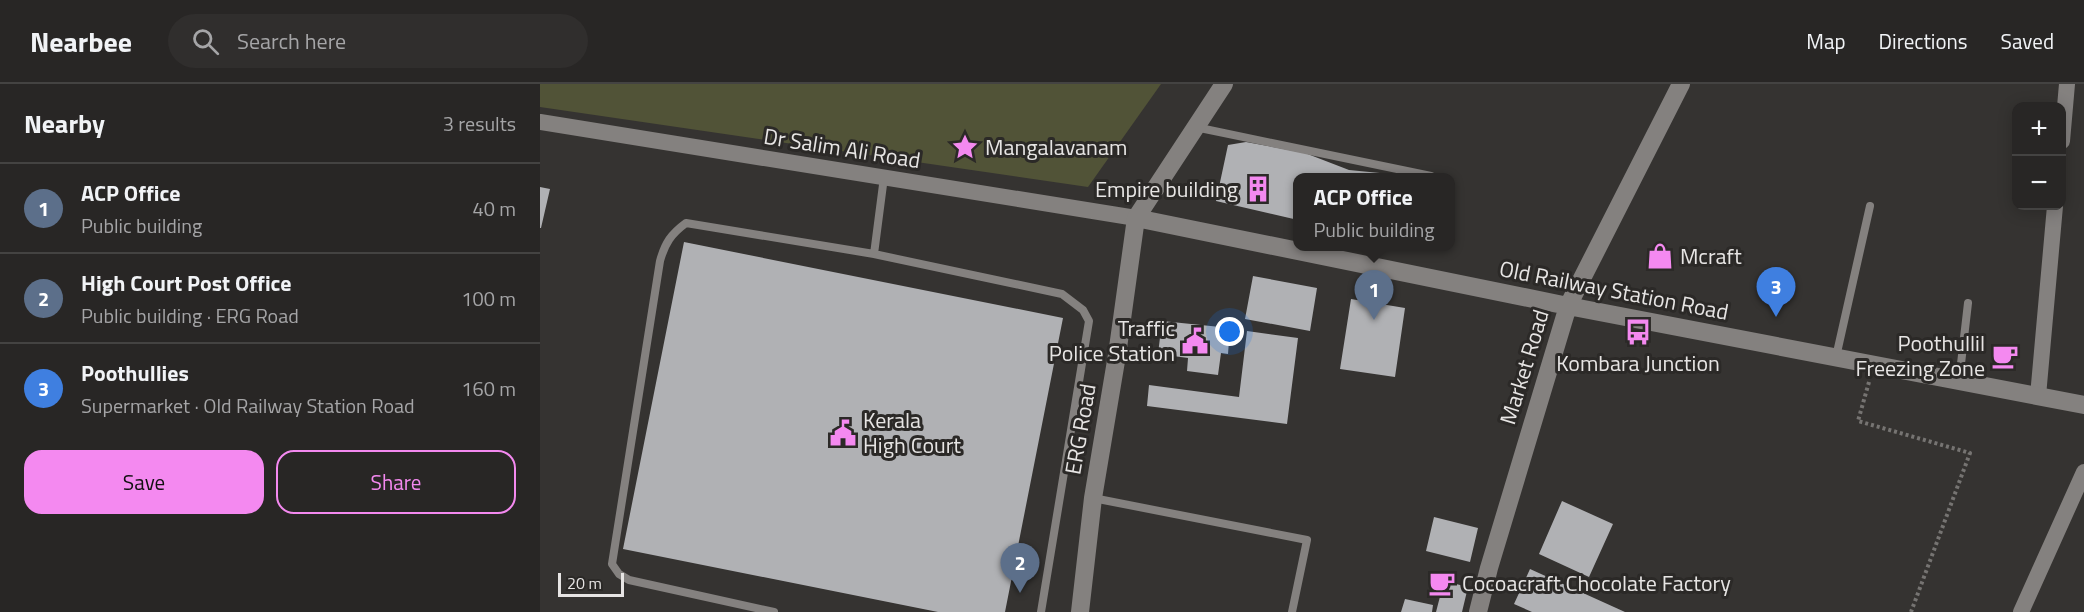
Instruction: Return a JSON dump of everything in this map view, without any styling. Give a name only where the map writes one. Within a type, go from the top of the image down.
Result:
[{"type":"street","points":[[1136,218],[1224,84]]},
{"type":"street","name":"Market Road","points":[[1478,612],[1489,568],[1568,306],[1682,84]]},
{"type":"street","points":[[2065,102],[2067,84]]},
{"type":"street","name":"Dr Salim Ali Road","points":[[540,122],[1136,218]]},
{"type":"street","points":[[2038,396],[2055,210]]},
{"type":"street","name":"Old Railway Station Road","points":[[1136,218],[1293,250]]},
{"type":"street","name":"ERG Road","points":[[1080,612],[1093,498],[1117,355],[1136,218]]},
{"type":"street","name":"Old Railway Station Road","points":[[1298,251],[1568,306],[2084,405]]},
{"type":"street","points":[[2021,612],[2084,472]]},
{"type":"lane","points":[[1194,127],[1416,173]]},
{"type":"lane","points":[[874,254],[884,177]]},
{"type":"lane","points":[[1836,357],[1870,206]]},
{"type":"lane","points":[[774,612],[629,580],[619,574],[612,564],[663,248],[671,234],[686,223],[874,254],[1062,294],[1083,310],[1089,321],[1041,612]]},
{"type":"lane","points":[[1959,381],[1968,303]]},
{"type":"lane","points":[[1093,498],[1307,540],[1293,612]]},
{"type":"path","points":[[1874,365],[1858,421],[1970,453],[1911,612]]},
{"type":"green space","name":"Mangalavanam","points":[[540,84],[1161,84],[1088,187],[540,107]]},
{"type":"building","name":"Empire building","points":[[1246,142],[1305,153],[1349,170],[1380,173],[1293,173],[1293,219],[1216,201],[1228,145]]},
{"type":"building","points":[[540,187],[550,189],[541,228],[540,228]]},
{"type":"building","name":"Kerala High Court","points":[[684,242],[1063,318],[1005,612],[938,612],[623,549]]},
{"type":"building","points":[[1253,276],[1317,288],[1310,331],[1245,319]]},
{"type":"building","points":[[1351,299],[1405,308],[1395,377],[1340,369]]},
{"type":"building","name":"Traffic Police Station","points":[[1162,321],[1230,328],[1228,354],[1221,353],[1218,375],[1187,371],[1188,358],[1158,354]]},
{"type":"building","points":[[1247,331],[1298,338],[1287,424],[1147,406],[1149,385],[1239,397]]},
{"type":"building","points":[[1562,501],[1613,524],[1589,577],[1539,554]]},
{"type":"building","points":[[1434,517],[1478,528],[1470,562],[1426,551]]},
{"type":"building","points":[[1530,569],[1625,612],[1532,612],[1514,604]]},
{"type":"building","points":[[1444,581],[1468,587],[1462,612],[1436,612]]},
{"type":"building","points":[[1405,599],[1433,605],[1432,612],[1401,612]]},
{"type":"place","name":"Mangalavanam","points":[[965,147]]},
{"type":"place","name":"Empire building","points":[[1258,189]]},
{"type":"place","name":"Mcraft","points":[[1660,256]]},
{"type":"place","name":"Poothullies","points":[[1776,317]]},
{"type":"place","name":"ACP Office","points":[[1374,320]]},
{"type":"place","name":"Kombara Junction","points":[[1638,332]]},
{"type":"place","name":"Traffic Police Station","points":[[1195,341]]},
{"type":"place","name":"Poothullil Freezing Zone","points":[[2005,356]]},
{"type":"place","name":"Kerala High Court","points":[[843,433]]},
{"type":"place","name":"Cocoacraft Chocolate Factory","points":[[1442,583]]},
{"type":"place","name":"High Court Post Office","points":[[1020,593]]}]
